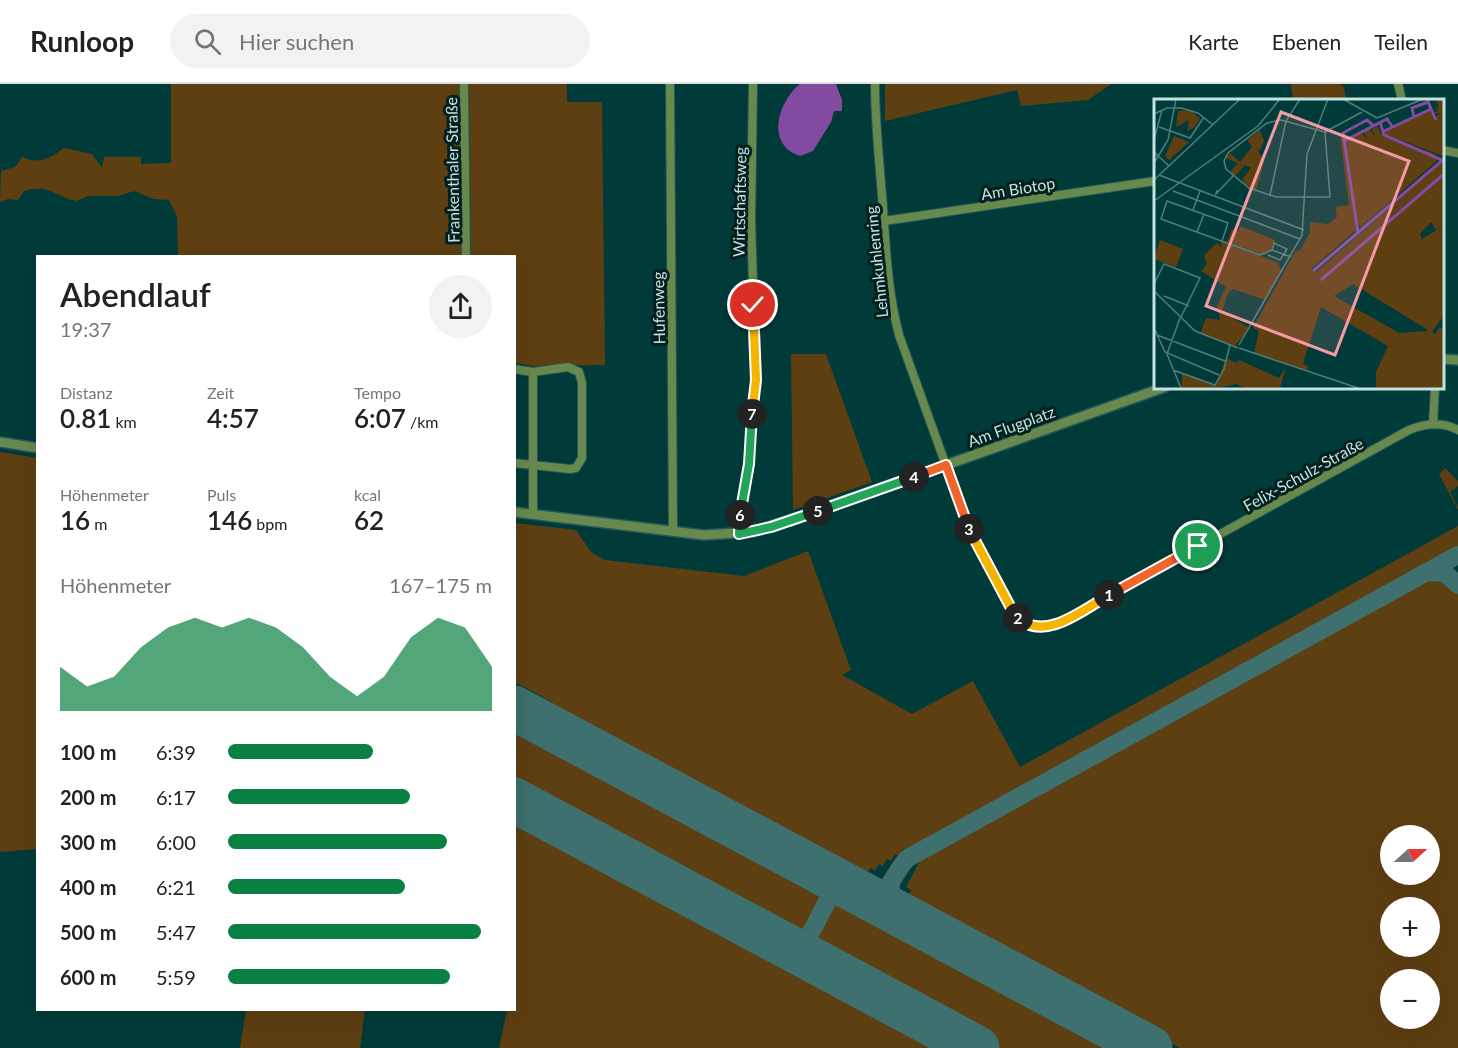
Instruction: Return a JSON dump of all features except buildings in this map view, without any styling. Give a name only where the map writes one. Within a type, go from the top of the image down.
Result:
[{"type":"street","name":"Frankenthaler Straße","points":[[464,84],[466,255]]},
{"type":"street","name":"Hufenweg","points":[[670,84],[673,532]]},
{"type":"street","name":"Wirtschaftsweg","points":[[739,534],[738,526],[749,464],[750,424],[756,380],[751,220],[753,84]]},
{"type":"street","name":"Lehmkuhlenring","points":[[875,84],[884,221],[895,317],[907,358],[946,465]]},
{"type":"street","points":[[1398,84],[1402,99]]},
{"type":"street","points":[[1443,150],[1458,153]]},
{"type":"street","name":"Am Biotop","points":[[884,221],[1154,181]]},
{"type":"street","points":[[1443,359],[1458,360]]},
{"type":"street","points":[[516,369],[533,372],[568,367],[579,372],[582,383],[583,446],[582,458],[576,468],[516,463]]},
{"type":"street","points":[[533,372],[533,514]]},
{"type":"street","name":"Am Flugplatz","points":[[516,512],[673,532],[704,535],[739,534],[771,527],[1162,388]]},
{"type":"street","points":[[1435,388],[1433,424],[1445,425],[1458,430]]},
{"type":"street","name":"Felix-Schulz-Straße","points":[[946,465],[972,535],[1011,608],[1025,623],[1042,628],[1057,624],[1409,430],[1433,424]]},
{"type":"street","points":[[0,442],[36,448]]},
{"type":"shaded area","points":[[171,84],[459,84],[461,255],[178,255],[177,216],[169,200],[154,199],[134,191],[118,196],[88,196],[76,201],[51,191],[33,189],[24,191],[18,200],[8,199],[0,202],[1,171],[15,167],[22,157],[40,160],[64,148],[92,154],[102,168],[104,157],[141,157],[141,164],[171,163]]},
{"type":"shaded area","points":[[469,84],[567,84],[567,102],[602,102],[605,365],[533,366],[516,363],[516,255],[471,255]]},
{"type":"shaded area","points":[[800,84],[836,84],[842,100],[842,111],[834,111],[831,122],[813,151],[800,156],[788,150],[782,142],[778,124],[783,106]]},
{"type":"shaded area","points":[[885,84],[1111,84],[1088,100],[1021,106],[1017,90],[885,121]]},
{"type":"shaded area","points":[[1291,84],[1339,84],[1344,87],[1346,99],[1293,99]]},
{"type":"shaded area","points":[[791,354],[826,354],[872,482],[793,510]]},
{"type":"shaded area","points":[[0,452],[36,458],[36,849],[0,852]]},
{"type":"shaded area","points":[[1445,468],[1458,481],[1458,486],[1450,492],[1458,510],[1439,474]]},
{"type":"shaded area","points":[[516,523],[576,530],[591,552],[605,560],[744,576],[808,551],[851,670],[842,675],[912,714],[973,681],[1020,767],[1458,526],[1458,551],[910,851],[903,849],[900,856],[895,854],[891,861],[887,859],[883,866],[879,864],[875,871],[871,868],[868,872],[858,871],[856,874],[548,710],[552,702],[516,683]]},
{"type":"shaded area","points":[[1437,578],[1447,582],[1458,593],[1458,1048],[1180,1048],[910,903],[911,899],[907,897],[911,890],[906,887],[920,858],[1426,579]]},
{"type":"shaded area","points":[[529,732],[1119,1048],[499,1048],[507,1011],[516,1011],[516,734],[525,739]]},
{"type":"shaded area","points":[[246,1011],[365,1011],[360,1048],[240,1048]]},
{"type":"taxiway","points":[[860,893],[878,894],[889,885],[908,858],[1458,555]]},
{"type":"taxiway","points":[[1428,572],[1445,573],[1458,585]]},
{"type":"taxiway","points":[[800,953],[838,881]]},
{"type":"taxiway","points":[[891,884],[890,901],[900,914]]},
{"type":"runway","points":[[516,709],[1150,1048]]},
{"type":"runway","points":[[516,801],[977,1048]]},
{"type":"route","points":[[753,305],[756,380],[750,424],[749,464],[738,526],[739,534],[771,527],[946,465],[972,535],[1011,608],[1016,616],[1025,623],[1032,627],[1042,628],[1057,624],[1198,546]]}]
